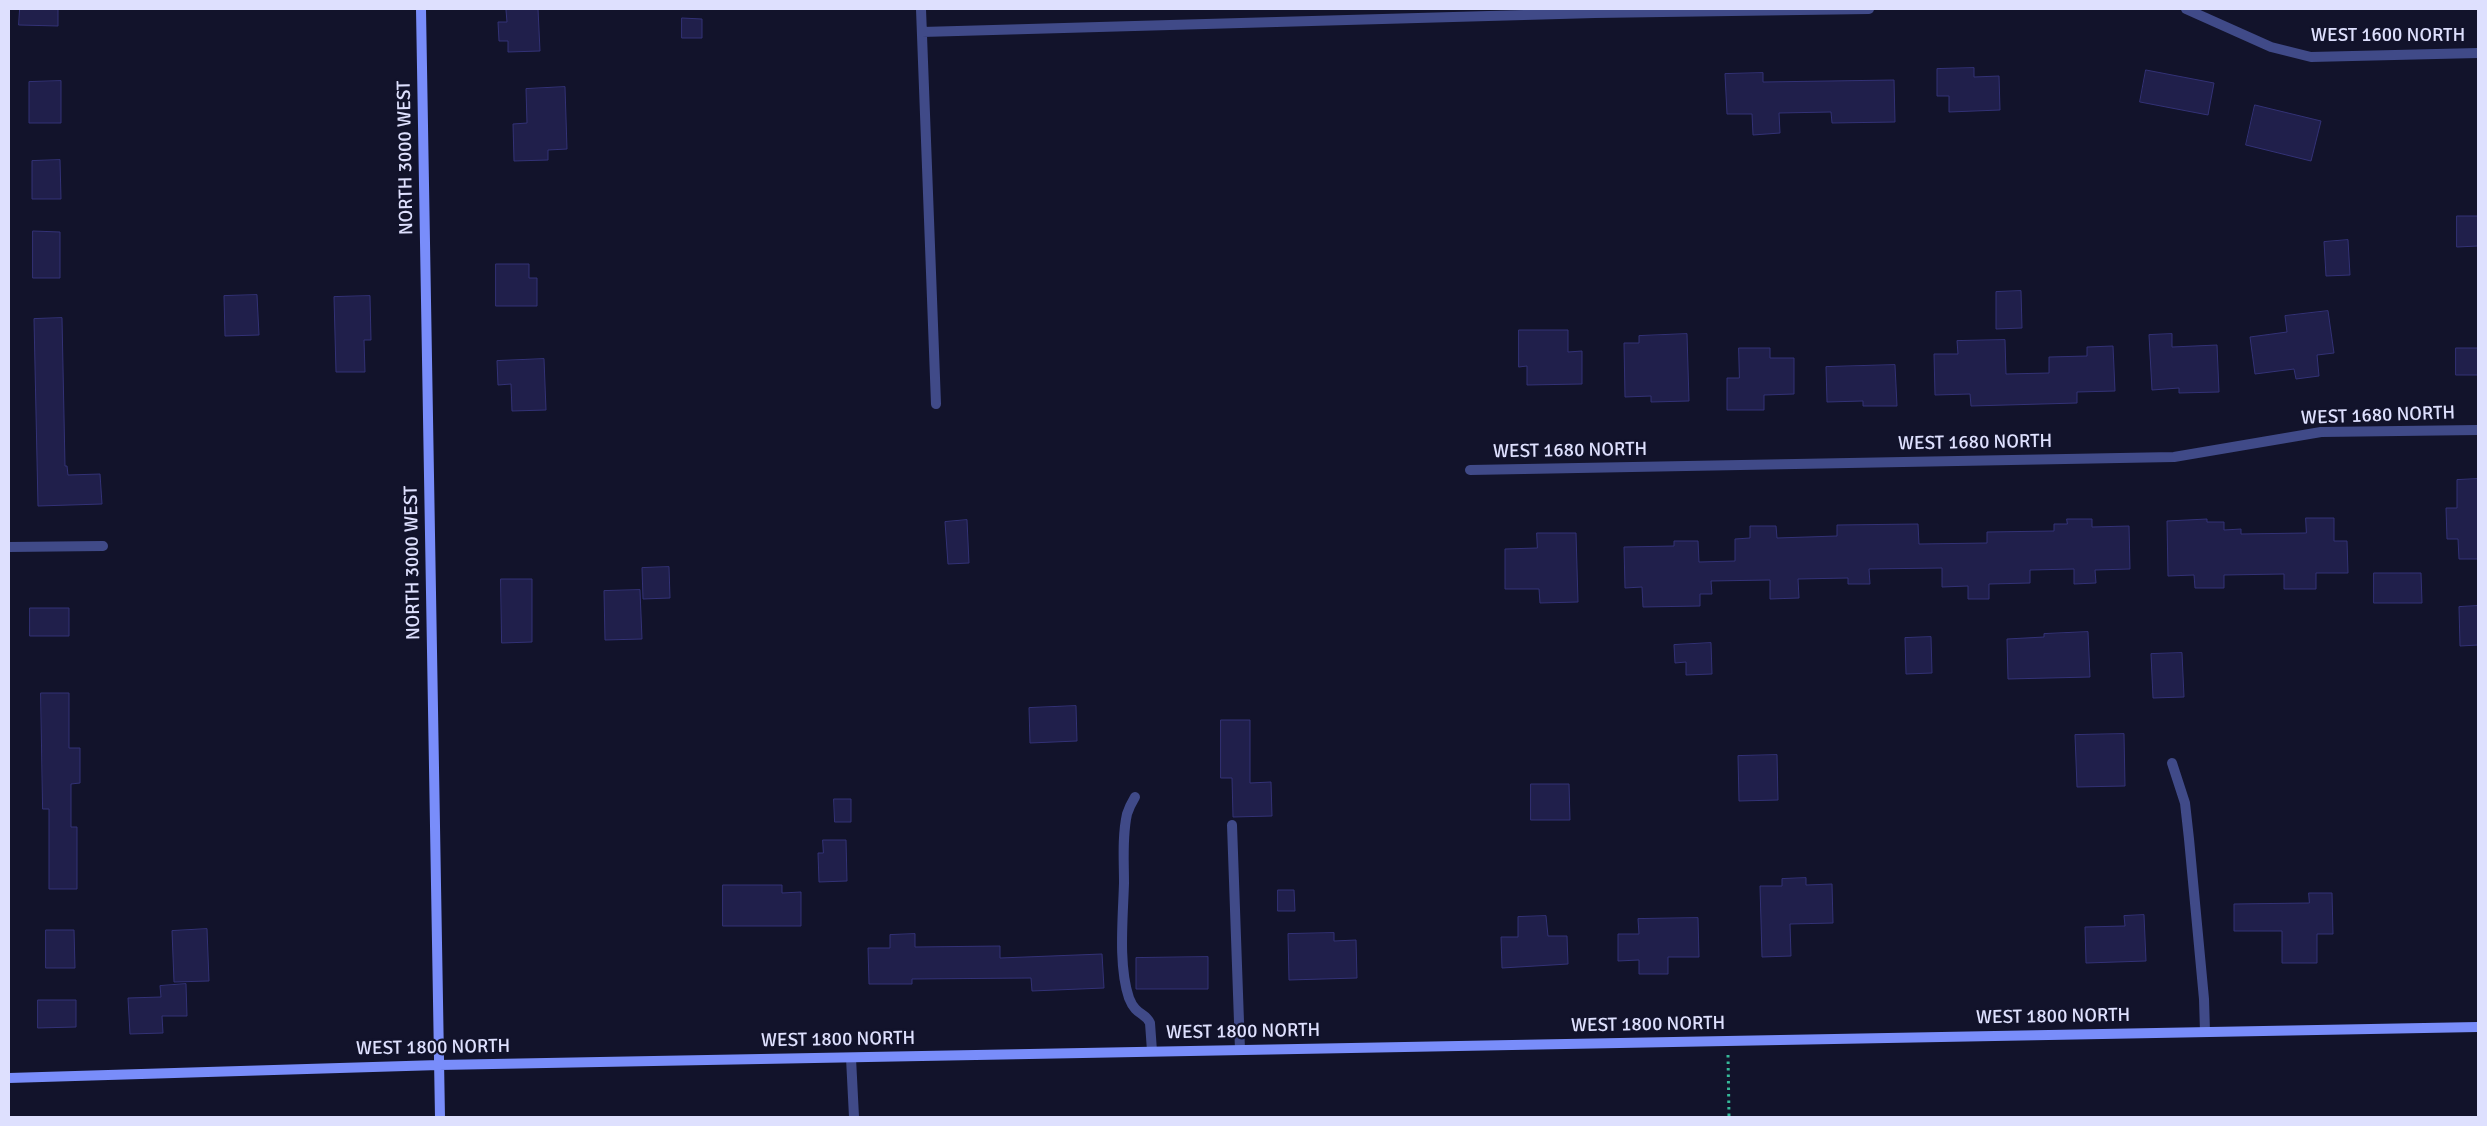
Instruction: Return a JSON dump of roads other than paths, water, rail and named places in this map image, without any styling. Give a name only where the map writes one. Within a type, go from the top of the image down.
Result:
[{"type":"main road","name":"NORTH 3000 WEST","points":[[421,9],[440,1117]]},
{"type":"main road","name":"WEST 1800 NORTH","points":[[9,1078],[439,1065],[2478,1027]]},
{"type":"street","points":[[921,9],[936,404]]},
{"type":"street","points":[[922,32],[1595,14],[1869,9]]},
{"type":"street","name":"WEST 1600 NORTH","points":[[2186,9],[2271,47],[2311,57],[2478,53]]},
{"type":"street","name":"WEST 1680 NORTH","points":[[1470,470],[2174,457],[2321,432],[2478,430]]},
{"type":"street","points":[[9,547],[103,546]]},
{"type":"street","points":[[2172,763],[2185,804],[2190,838],[2204,999],[2205,1032]]},
{"type":"street","points":[[1135,797],[1128,812],[1124,834],[1124,961],[1127,991],[1132,1004],[1137,1013],[1150,1023],[1152,1052]]},
{"type":"street","points":[[1232,825],[1240,1050]]},
{"type":"street","points":[[851,1058],[854,1117]]}]
